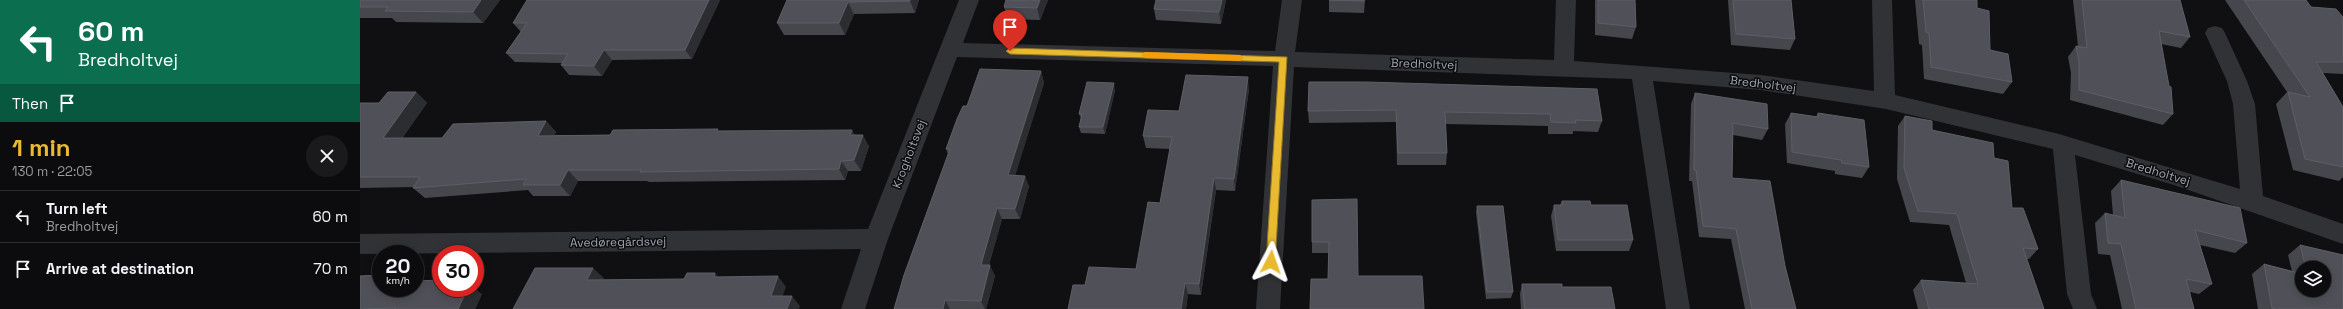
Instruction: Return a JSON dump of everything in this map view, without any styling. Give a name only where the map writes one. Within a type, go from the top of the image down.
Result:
[{"type":"street","name":"Krogholtsvej","points":[[853,309],[876,238],[969,0]]},
{"type":"street","points":[[1268,309],[1284,59],[1292,0]]},
{"type":"street","points":[[1564,68],[1566,0]]},
{"type":"street","points":[[1882,0],[1885,101]]},
{"type":"street","points":[[2215,33],[2237,81],[2244,104],[2252,201]]},
{"type":"street","name":"Bredholtvej","points":[[950,50],[1564,68],[1641,72],[1757,82],[1885,101],[2064,144],[2252,201],[2343,234]]},
{"type":"street","points":[[1641,72],[1678,309]]},
{"type":"street","points":[[2064,144],[2080,294],[2085,309]]},
{"type":"street","name":"Avedøregårdsvej","points":[[360,244],[876,238]]},
{"type":"building","points":[[360,0],[481,0],[473,12],[385,11],[388,7],[360,7]]},
{"type":"building","points":[[527,0],[709,0],[685,50],[604,50],[594,66],[561,65],[568,54],[506,53],[527,23],[513,23]]},
{"type":"building","points":[[787,0],[910,1],[848,2],[839,23],[777,23]]},
{"type":"building","points":[[1006,0],[1040,0],[1037,8],[1004,7]]},
{"type":"building","points":[[1156,0],[1222,0],[1219,12],[1154,9]]},
{"type":"building","points":[[1329,0],[1365,0],[1364,1]]},
{"type":"building","points":[[1598,0],[1635,0],[1636,27],[1598,23]]},
{"type":"building","points":[[1733,0],[1791,0],[1795,39],[1736,34]]},
{"type":"building","points":[[1923,0],[1977,0],[1977,8],[1989,11],[1990,50],[2008,54],[2012,82],[1931,67],[1929,33],[1926,32]]},
{"type":"building","points":[[2082,0],[2180,0],[2190,37],[2159,31],[2169,86],[2171,87],[2173,114],[2079,90],[2079,62],[2076,46],[2087,48]]},
{"type":"building","points":[[2244,0],[2306,0],[2311,7],[2336,9],[2343,17],[2343,62],[2316,62],[2343,107],[2343,167],[2305,159],[2288,92],[2310,97]]},
{"type":"building","points":[[980,69],[1041,71],[1008,175],[1025,176],[1015,209],[997,208],[981,265],[990,265],[981,301],[945,300],[943,309],[894,309],[904,275],[950,149],[946,149],[963,106],[967,106]]},
{"type":"building","points":[[1186,75],[1248,77],[1234,179],[1214,178],[1199,284],[1185,283],[1181,309],[1068,309],[1073,285],[1085,285],[1089,267],[1136,269],[1148,202],[1160,203],[1172,137],[1143,136],[1148,110],[1179,111]]},
{"type":"building","points":[[1087,82],[1114,83],[1103,127],[1079,127],[1082,114],[1079,114]]},
{"type":"building","points":[[1309,82],[1367,82],[1597,89],[1602,121],[1575,120],[1576,123],[1551,122],[1550,114],[1445,112],[1447,153],[1398,153],[1396,110],[1308,111]]},
{"type":"building","points":[[388,92],[416,92],[383,138],[442,138],[453,124],[546,121],[538,136],[610,135],[613,130],[718,129],[717,131],[852,130],[850,135],[863,135],[854,160],[841,161],[839,169],[640,172],[641,170],[568,170],[560,185],[523,185],[526,179],[413,188],[420,177],[360,177],[360,103],[379,103]]},
{"type":"building","points":[[1695,93],[1767,104],[1768,129],[1733,123],[1732,178],[1770,181],[1785,266],[1796,309],[1752,309],[1736,229],[1703,226],[1696,170],[1694,170]]},
{"type":"building","points":[[1791,113],[1818,117],[1818,113],[1864,120],[1869,167],[1842,163],[1841,160],[1792,152]]},
{"type":"building","points":[[1905,116],[1932,121],[1932,130],[1993,143],[1994,158],[2008,161],[2012,208],[2023,208],[2038,249],[2023,248],[2044,309],[1929,309],[1921,280],[1978,284],[1957,214],[1918,211],[1904,168]]},
{"type":"building","points":[[2121,180],[2240,208],[2247,243],[2195,230],[2212,284],[2186,279],[2194,309],[2136,309],[2121,244],[2108,243],[2105,213],[2125,218]]},
{"type":"building","points":[[1357,199],[1358,276],[1422,276],[1424,309],[1310,309],[1311,279],[1328,279],[1329,242],[1312,242],[1312,200]]},
{"type":"building","points":[[1562,201],[1590,201],[1591,205],[1627,205],[1633,240],[1558,240],[1554,205],[1562,205]]},
{"type":"building","points":[[1477,206],[1503,206],[1513,292],[1487,292]]},
{"type":"building","points":[[2300,245],[2343,255],[2343,309],[2272,308],[2264,264],[2295,272],[2295,297],[2331,297],[2331,261],[2304,261]]},
{"type":"building","points":[[535,268],[593,268],[587,280],[684,279],[687,273],[715,273],[714,277],[778,276],[771,296],[792,296],[787,309],[513,309]]},
{"type":"building","points":[[372,275],[372,297],[424,297],[424,281],[432,280],[432,297],[464,297],[458,309],[360,309],[360,276]]},
{"type":"building","points":[[1522,284],[1562,284],[1562,287],[1611,287],[1615,309],[1525,309]]},
{"type":"slow traffic","points":[[1145,55],[1240,58]]},
{"type":"route","points":[[1010,51],[1284,59],[1271,262]]}]
